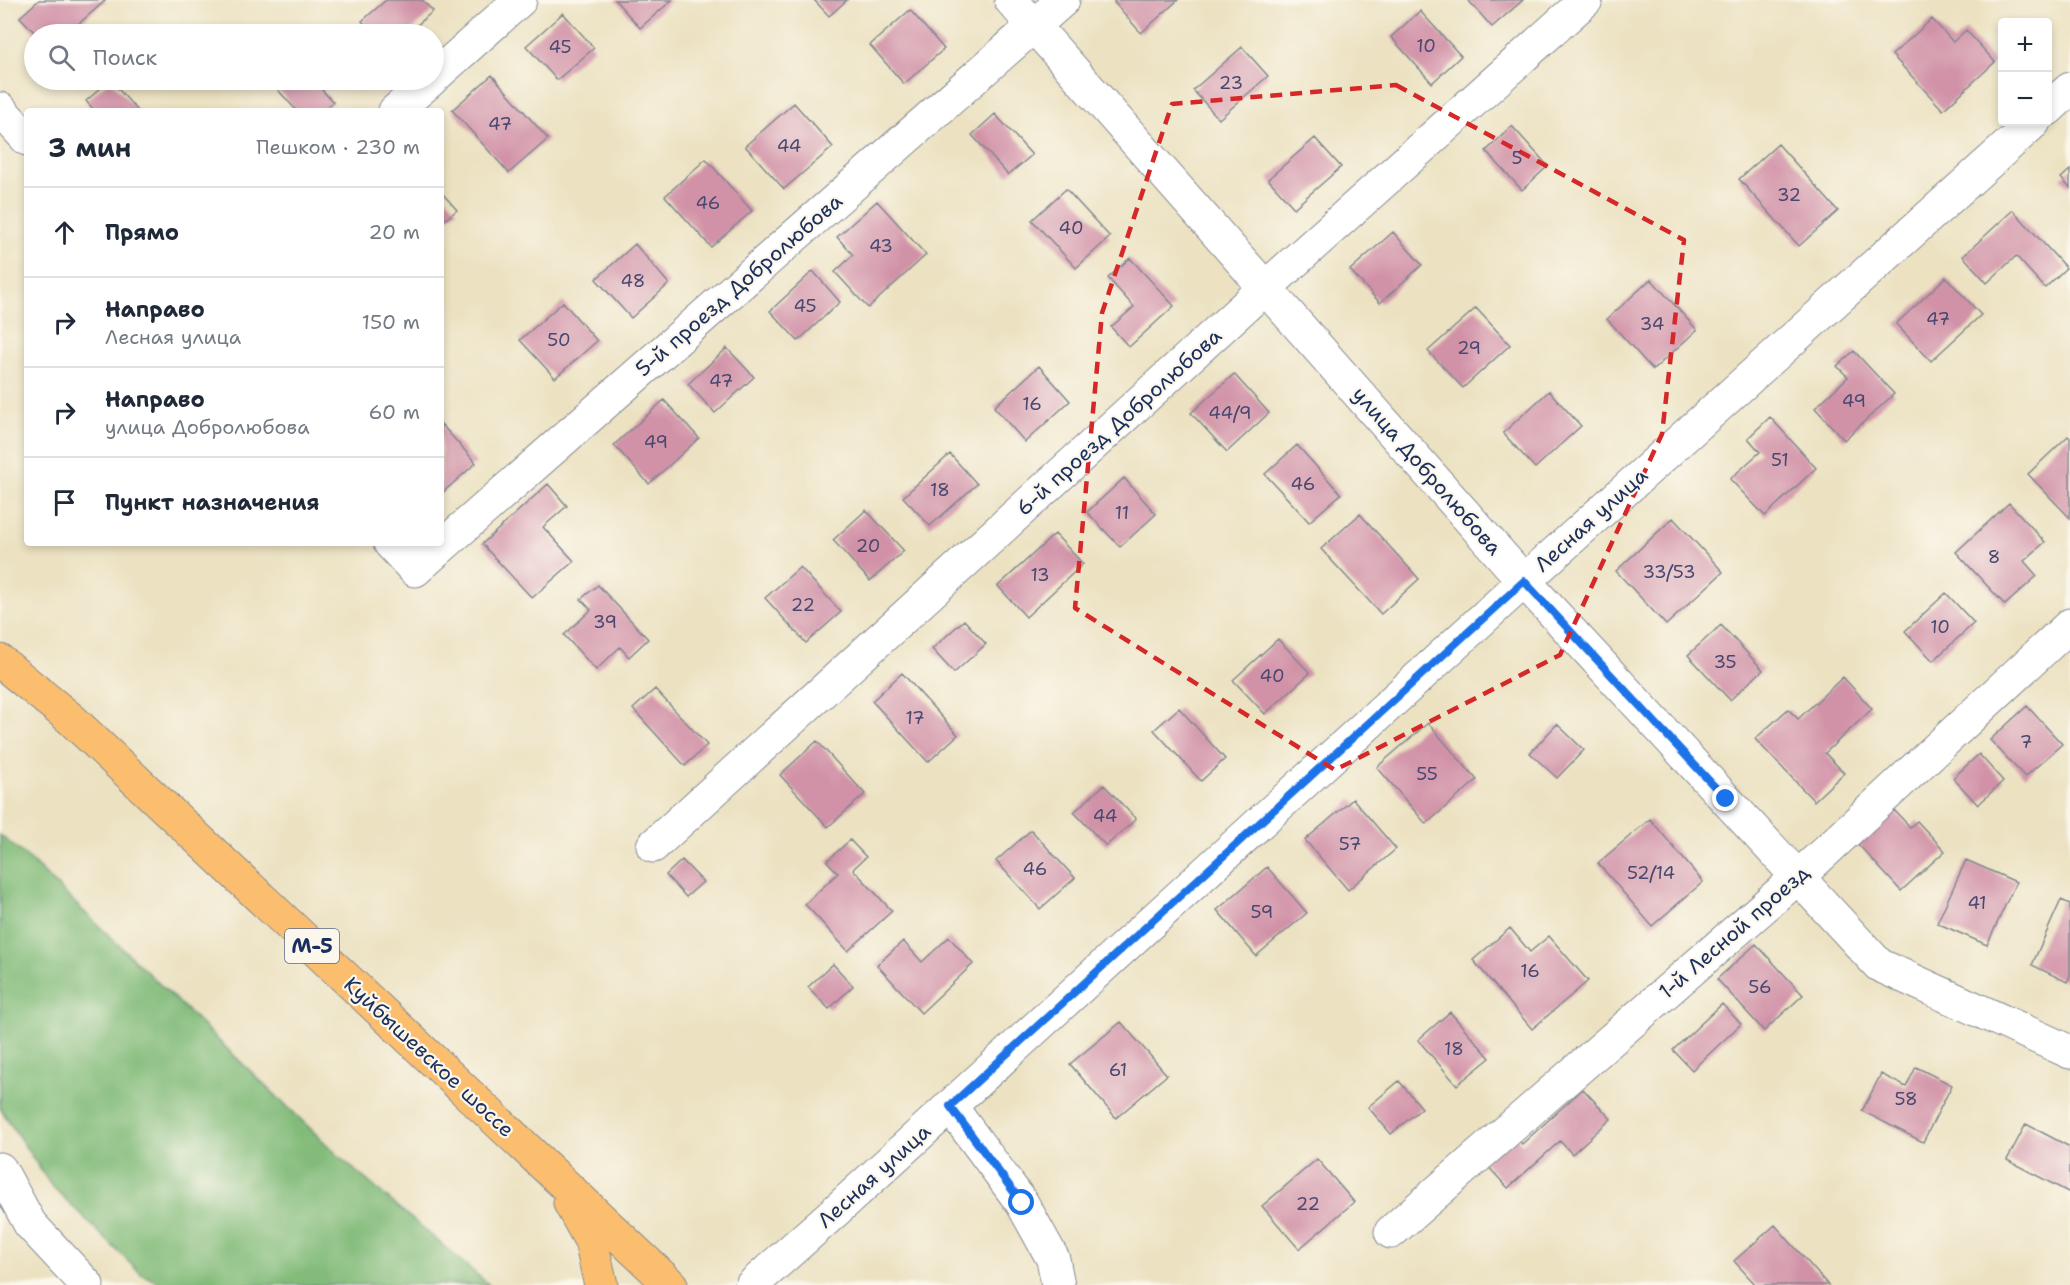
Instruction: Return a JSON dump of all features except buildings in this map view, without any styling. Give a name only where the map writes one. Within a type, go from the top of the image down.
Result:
[{"type":"highway","name":"Куйбышевское шоссе","points":[[0,661],[71,719],[671,1285]]},
{"type":"highway","points":[[553,1173],[591,1241],[601,1285]]},
{"type":"street","points":[[444,67],[520,0]]},
{"type":"street","name":"улица Добролюбова","points":[[1011,0],[1524,581],[1879,965],[2070,1052]]},
{"type":"street","name":"5-й проезд Добролюбова","points":[[444,545],[1063,0]]},
{"type":"street","name":"6-й проезд Добролюбова","points":[[653,846],[1265,288],[1586,0]]},
{"type":"street","points":[[2052,105],[2070,89]]},
{"type":"street","points":[[398,108],[419,90]]},
{"type":"street","points":[[0,109],[24,136]]},
{"type":"street","name":"Лесная улица","points":[[752,1285],[1524,581],[2030,126]]},
{"type":"street","name":"5-й проезд Добролюбова","points":[[393,546],[415,570],[442,546]]},
{"type":"street","name":"1-й Лесной проезд","points":[[1391,1232],[1798,877],[2070,625]]},
{"type":"street","points":[[950,1106],[1022,1203],[1053,1259],[1058,1285]]},
{"type":"street","points":[[0,1169],[30,1224],[87,1285]]},
{"type":"highlighted area","points":[[1396,85],[1684,240],[1662,434],[1560,655],[1335,770],[1075,608],[1102,313],[1172,104]]},
{"type":"green space","points":[[0,835],[26,856],[343,1160],[489,1285],[164,1285],[141,1274],[50,1184],[0,1108]]},
{"type":"route","points":[[1022,1203],[950,1106],[1524,581],[1726,799]]}]
